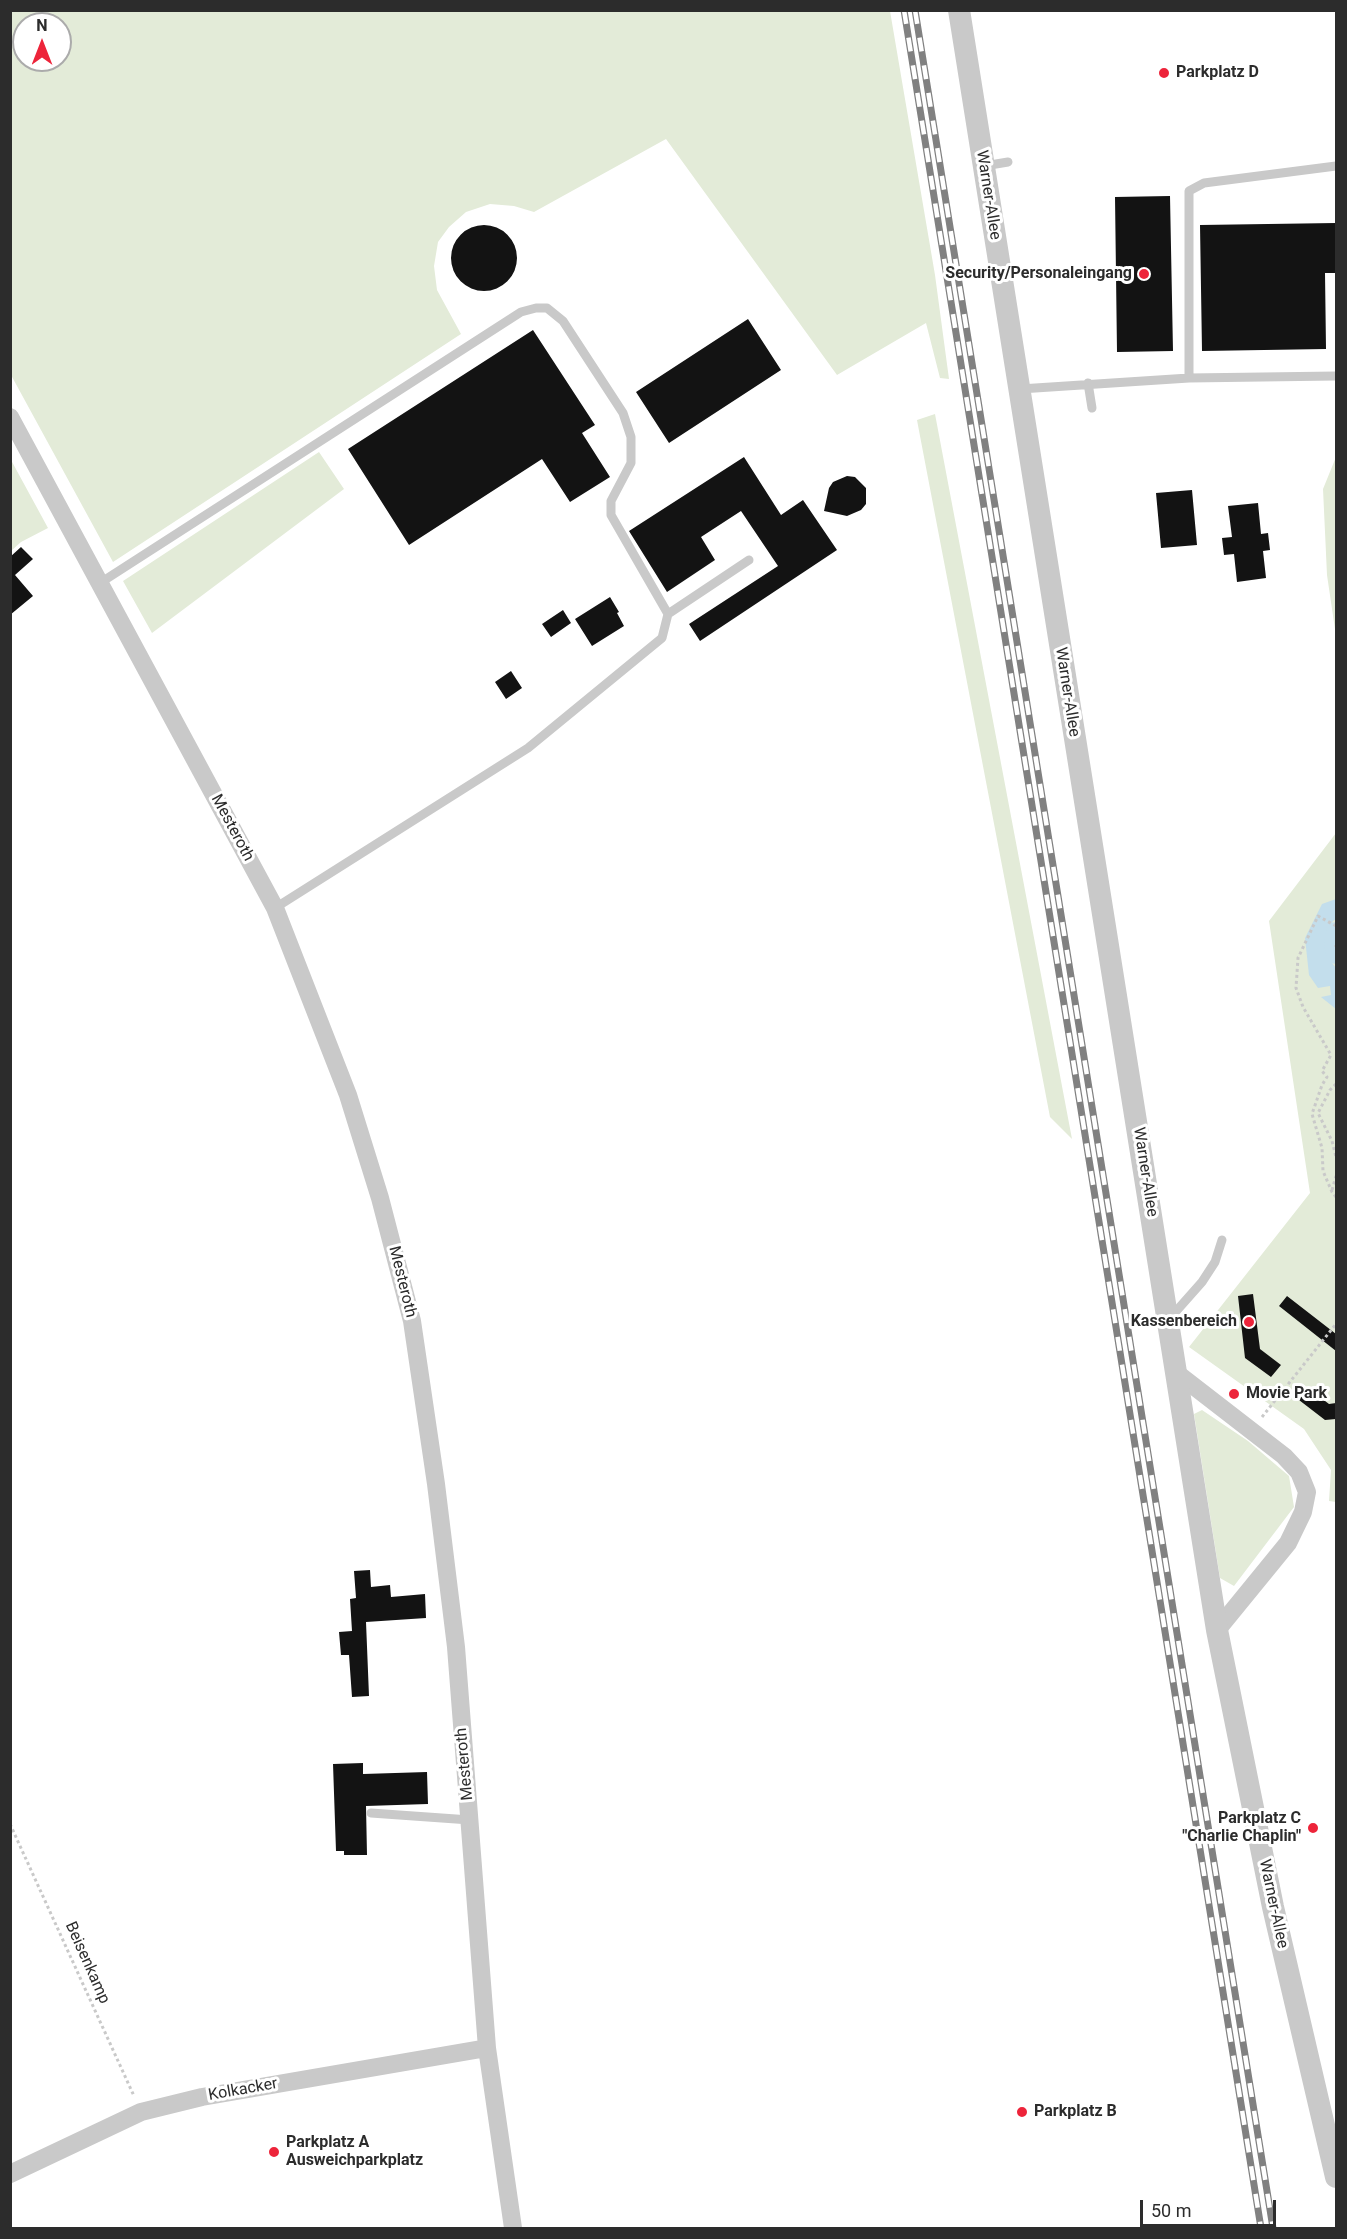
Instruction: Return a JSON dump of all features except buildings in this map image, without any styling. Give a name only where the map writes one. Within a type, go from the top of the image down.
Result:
[{"type":"street","name":"Warner-Allee","points":[[959,10],[1217,1630],[1273,1907],[1336,2177]]},
{"type":"street","name":"Mesteroth","points":[[10,417],[275,908],[348,1095],[380,1198],[412,1321],[436,1484],[454,1635],[487,2048],[513,2229]]},
{"type":"street","points":[[1178,1374],[1292,1464],[1299,1472],[1306,1492],[1303,1512],[1288,1543],[1217,1630]]},
{"type":"street","name":"Kolkacker","points":[[10,2174],[141,2112],[202,2097],[487,2048]]},
{"type":"lane","points":[[984,166],[1008,162]]},
{"type":"lane","points":[[1189,378],[1189,191],[1204,183],[1336,166]]},
{"type":"lane","points":[[100,583],[521,312],[547,308],[563,321],[623,413],[631,437],[631,462],[611,501],[611,515],[668,614]]},
{"type":"lane","points":[[1020,389],[1189,378],[1336,376]]},
{"type":"lane","points":[[1089,383],[1092,408]]},
{"type":"lane","points":[[275,908],[528,748],[662,638],[668,614],[749,560]]},
{"type":"lane","points":[[1169,1319],[1202,1282],[1215,1262],[1222,1240]]},
{"type":"lane","points":[[371,1813],[470,1820]]},
{"type":"path","points":[[1336,926],[1318,916],[1298,958],[1296,988],[1303,1007],[1331,1055],[1322,1071],[1327,1077],[1322,1084],[1312,1114],[1322,1148],[1323,1171],[1336,1197]]},
{"type":"path","points":[[1336,1084],[1330,1090],[1318,1113],[1332,1141],[1336,1157]]},
{"type":"path","points":[[1332,1192],[1336,1176]]},
{"type":"path","points":[[1251,1430],[1336,1324]]},
{"type":"path","name":"Beisenkamp","points":[[10,1824],[141,2112]]},
{"type":"green space","points":[[10,11],[890,11],[935,275],[949,379],[940,378],[926,323],[837,375],[666,139],[534,212],[514,206],[490,204],[466,212],[449,227],[438,242],[434,266],[437,290],[461,334],[113,562],[11,375]]},
{"type":"green space","points":[[935,414],[1072,1139],[1050,1117],[920,436],[917,420]]},
{"type":"green space","points":[[319,452],[344,489],[152,633],[123,581]]},
{"type":"green space","points":[[1336,457],[1336,636],[1327,575],[1323,489]]},
{"type":"green space","points":[[11,460],[48,528],[21,542],[11,551]]},
{"type":"green space","points":[[1336,833],[1336,1502],[1329,1501],[1331,1470],[1304,1429],[1189,1347],[1310,1193],[1269,921]]},
{"type":"green space","points":[[1202,1410],[1248,1441],[1289,1476],[1294,1507],[1234,1586],[1220,1578],[1194,1414]]},
{"type":"water","points":[[1336,899],[1336,919],[1326,933],[1329,959],[1336,968],[1336,1009],[1321,997],[1331,995],[1330,986],[1318,988],[1309,975],[1305,938],[1322,904]]},
{"type":"waterway","points":[[1336,932],[1334,944],[1336,954]]},
{"type":"railway","points":[[904,10],[1261,2228]]},
{"type":"railway","points":[[915,10],[1273,2228]]},
{"type":"place","name":"Parkplatz D","points":[[1164,73]]},
{"type":"place","name":"Security/Personaleingang","points":[[1144,274]]},
{"type":"place","name":"Kassenbereich","points":[[1249,1322]]},
{"type":"place","name":"Movie Park","points":[[1234,1394]]},
{"type":"place","name":"Parkplatz C \"Charlie Chaplin\"","points":[[1313,1828]]},
{"type":"place","name":"Parkplatz B","points":[[1022,2112]]},
{"type":"place","name":"Parkplatz A Ausweichparkplatz","points":[[274,2152]]}]
